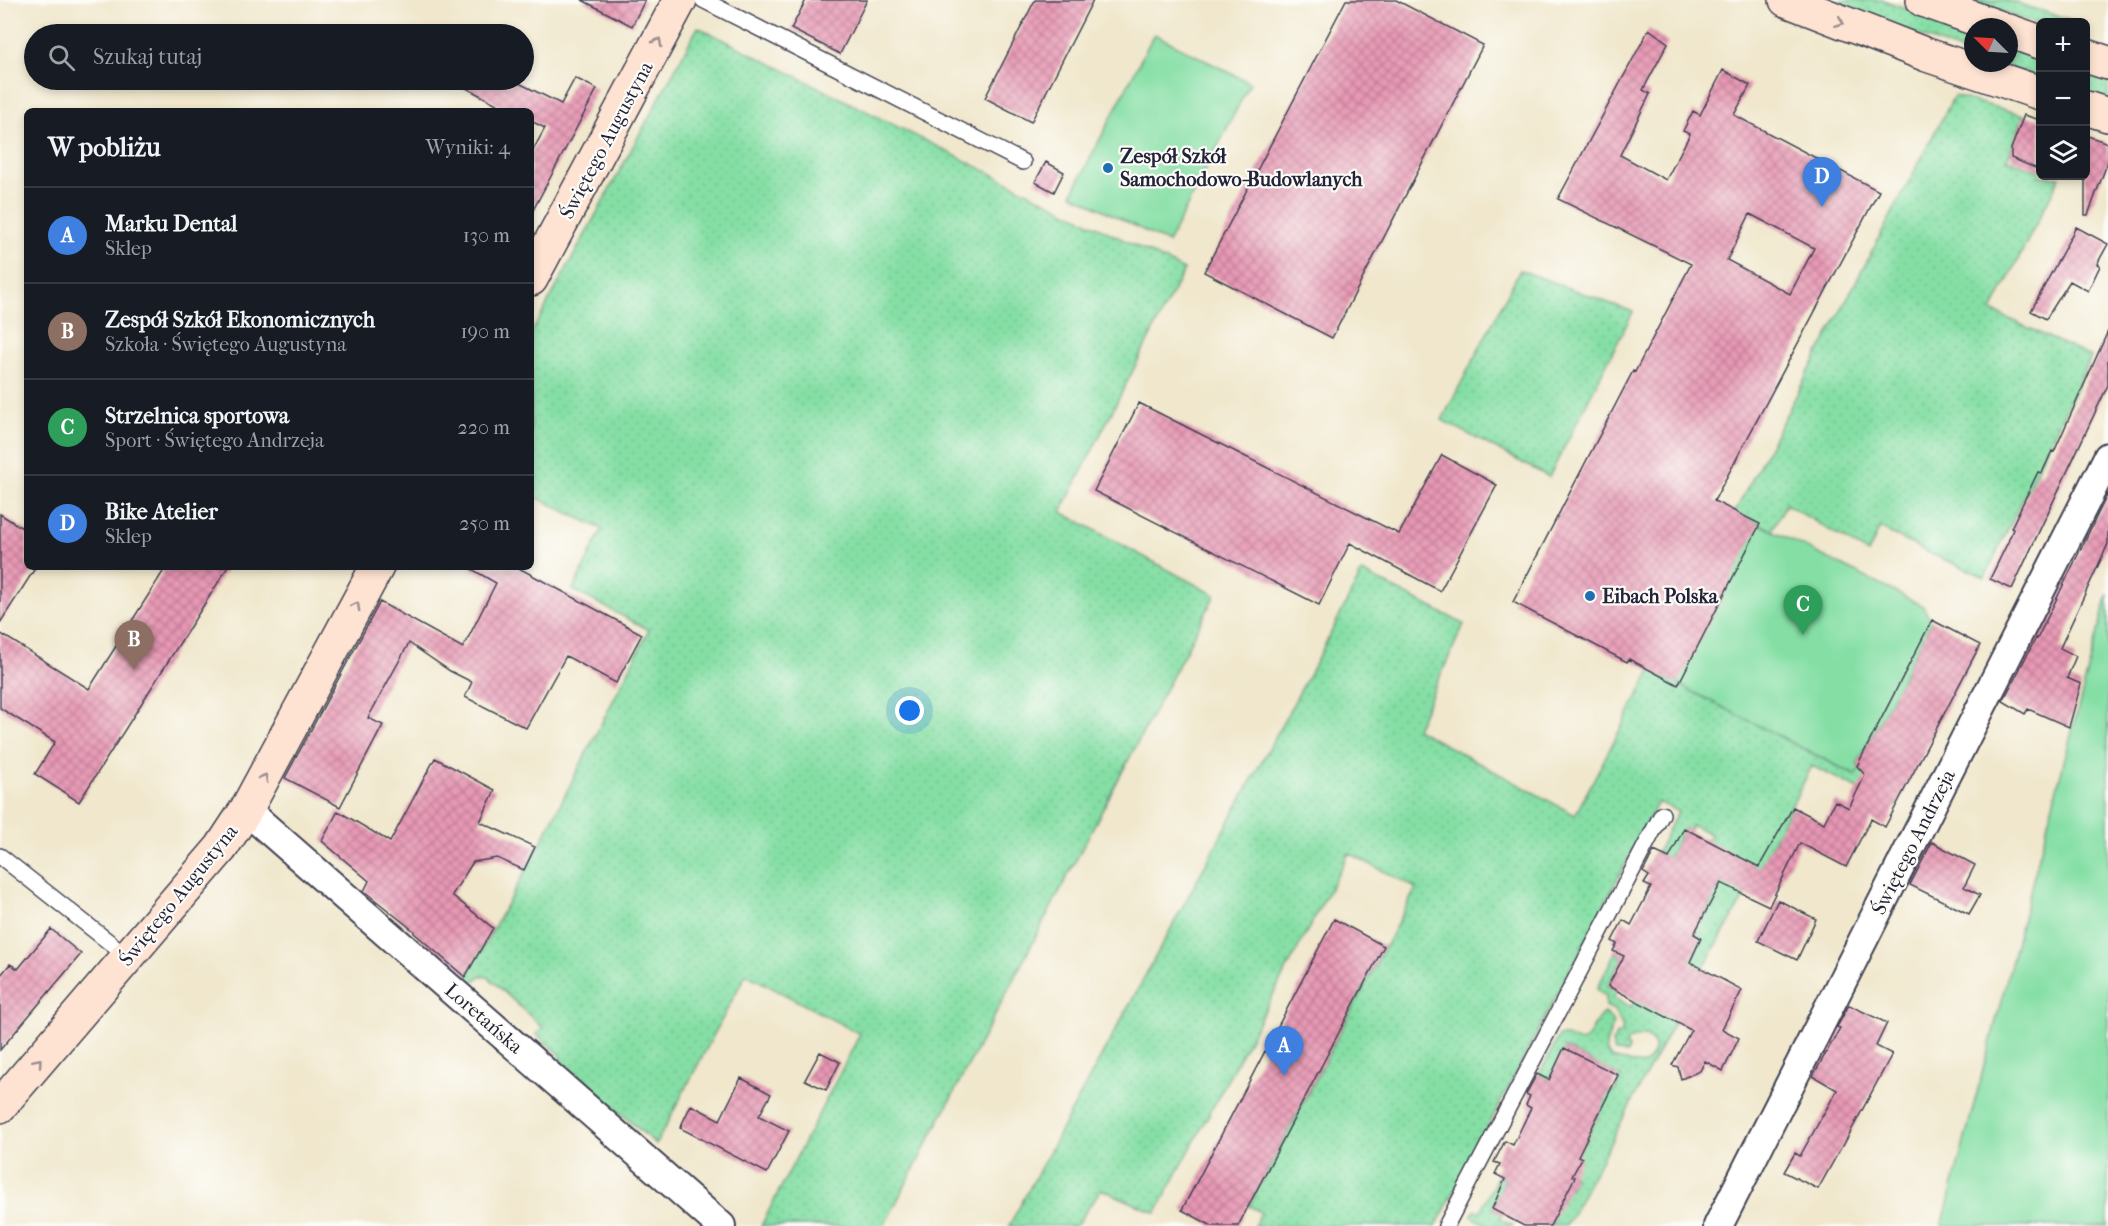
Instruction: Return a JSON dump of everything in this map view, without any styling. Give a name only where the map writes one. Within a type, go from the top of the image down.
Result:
[{"type":"street","name":"Świętego Augustyna","points":[[534,273],[681,0]]},
{"type":"street","points":[[1786,0],[1928,55],[2036,92]]},
{"type":"street","points":[[1923,0],[1973,18]]},
{"type":"street","points":[[2018,34],[2036,41]]},
{"type":"street","points":[[2090,58],[2108,63]]},
{"type":"street","points":[[2090,110],[2108,115]]},
{"type":"street","name":"Świętego Andrzeja","points":[[1718,1226],[2108,457]]},
{"type":"street","name":"Świętego Augustyna","points":[[0,1106],[221,848],[246,810],[375,570]]},
{"type":"street","name":"Loretańska","points":[[246,810],[721,1226]]},
{"type":"lane","points":[[703,0],[1023,162]]},
{"type":"lane","points":[[1446,1226],[1662,814]]},
{"type":"lane","points":[[0,856],[128,957]]},
{"type":"green space","points":[[1826,0],[1883,0],[1964,30],[1964,53]]},
{"type":"green space","points":[[1967,0],[2006,0],[2065,18],[2036,18],[2036,24]]},
{"type":"green space","points":[[698,27],[1184,270],[1061,512],[1215,595],[884,1226],[761,1226],[860,1034],[746,974],[656,1144],[561,1061],[559,1054],[536,1034],[543,1028],[488,977],[480,976],[472,983],[466,978],[539,846],[649,630],[573,590],[602,529],[534,496],[534,328]]},
{"type":"green space","points":[[1154,34],[1250,83],[1168,243],[1072,194]]},
{"type":"green space","points":[[2018,49],[2036,56],[2036,77],[2018,71]]},
{"type":"green space","points":[[2090,72],[2108,78],[2108,100],[2090,93]]},
{"type":"green space","points":[[1954,96],[2024,115],[2007,160],[2036,170],[2036,180],[2058,180],[1992,311],[2091,357],[1985,577],[1929,553],[1880,528],[1868,553],[1786,504],[1772,530],[1744,516],[1660,675],[1855,775],[1860,769],[1904,791],[1895,807],[1812,766],[1746,894],[1704,966],[1566,1226],[1551,1226],[1553,1221],[1549,1219],[1565,1188],[1569,1190],[1575,1177],[1572,1176],[1573,1154],[1586,1140],[1605,1101],[1607,1089],[1614,1092],[1621,1077],[1565,1048],[1549,1080],[1539,1075],[1559,1036],[1584,1041],[1604,1013],[1613,1022],[1606,1045],[1609,1055],[1615,1059],[1637,1064],[1647,1062],[1654,1047],[1651,1039],[1644,1035],[1628,1040],[1627,1053],[1615,1052],[1612,1043],[1623,1027],[1614,1010],[1606,1006],[1606,996],[1597,989],[1615,952],[1623,957],[1608,986],[1617,990],[1614,998],[1631,1007],[1635,1000],[1701,938],[1694,934],[1712,901],[1712,890],[1717,892],[1723,879],[1707,840],[1710,834],[1692,825],[1689,831],[1684,828],[1668,858],[1657,853],[1678,811],[1658,802],[1436,1226],[1254,1226],[1261,1212],[1249,1206],[1416,888],[1349,853],[1156,1213],[1101,1189],[1076,1226],[1009,1226],[1318,658],[1362,572],[1464,624],[1416,729],[1575,815]]},
{"type":"green space","points":[[1520,270],[1633,312],[1549,477],[1442,420]]},
{"type":"green space","points":[[1743,516],[1923,606],[1931,622],[1857,765],[1860,769],[1855,775],[1660,675]]},
{"type":"green space","points":[[2108,594],[2108,1226],[1942,1226]]},
{"type":"green space","points":[[1498,1175],[1505,1179],[1492,1209],[1502,1214],[1500,1219],[1514,1226],[1488,1226],[1471,1216],[1476,1210],[1480,1212]]},
{"type":"building","points":[[582,0],[645,0],[632,26]]},
{"type":"building","points":[[806,0],[867,0],[840,54],[791,29]]},
{"type":"building","points":[[1035,0],[1093,0],[1031,122],[985,98]]},
{"type":"building","points":[[1346,0],[1396,0],[1483,45],[1332,338],[1204,272]]},
{"type":"building","points":[[1649,29],[1668,43],[1643,90],[1650,94],[1620,155],[1666,180],[1690,134],[1683,131],[1693,111],[1700,115],[1723,70],[1750,85],[1734,115],[1879,191],[1714,501],[1760,524],[1678,685],[1629,659],[1627,662],[1513,602],[1691,264],[1558,199]],"holes":[[[1750,214],[1814,248],[1790,294],[1727,260]]]},
{"type":"building","points":[[575,78],[597,89],[534,208],[534,148],[545,128],[534,122],[534,108],[504,108],[470,90],[533,90],[561,104]]},
{"type":"building","points":[[2024,115],[2036,119],[2036,168],[2011,158],[2011,149]]},
{"type":"building","points":[[2090,137],[2108,143],[2108,161],[2088,215],[2085,215],[2085,180],[2090,180]]},
{"type":"building","points":[[1046,162],[1064,172],[1054,192],[1035,182]]},
{"type":"building","points":[[2076,227],[2108,244],[2097,264],[2100,266],[2088,291],[2070,281],[2046,319],[2031,311]]},
{"type":"building","points":[[2108,331],[2108,385],[2012,589],[1990,579],[2038,472],[2042,473],[2052,451],[2054,452]]},
{"type":"building","points":[[1139,403],[1399,534],[1442,455],[1497,485],[1440,591],[1350,543],[1319,605],[1094,491]]},
{"type":"building","points":[[2108,493],[2108,544],[2060,648],[2076,656],[2067,678],[2081,684],[2069,727],[2028,709],[2025,714],[2003,701],[2037,639]]},
{"type":"building","points":[[0,514],[24,529],[24,570],[34,570],[0,623]]},
{"type":"building","points":[[164,570],[226,570],[79,802],[35,774],[55,742],[0,708],[0,633],[89,689]]},
{"type":"building","points":[[473,570],[523,570],[642,634],[616,683],[566,656],[526,728],[465,697],[472,682],[450,671],[409,643],[368,718],[383,725],[340,807],[285,778],[380,602],[463,648],[496,583]]},
{"type":"building","points":[[1932,620],[1980,645],[1885,827],[1871,819],[1846,867],[1800,843],[1769,906],[1721,883],[1694,934],[1701,938],[1690,962],[1742,990],[1722,1029],[1739,1038],[1723,1071],[1705,1061],[1700,1071],[1681,1079],[1678,1067],[1672,1065],[1691,1030],[1608,986],[1624,956],[1613,951],[1617,944],[1612,941],[1623,920],[1631,925],[1651,887],[1644,884],[1649,876],[1643,872],[1654,851],[1669,858],[1684,828],[1759,867],[1793,807],[1824,823],[1835,801],[1849,808],[1865,775],[1857,766]]},
{"type":"building","points":[[435,758],[495,790],[480,822],[535,847],[524,870],[497,858],[473,862],[452,895],[493,928],[465,977],[414,931],[364,891],[369,881],[322,841],[338,811],[390,842]]},
{"type":"building","points":[[1932,842],[1975,865],[1964,887],[1980,895],[1969,914],[1910,885]]},
{"type":"building","points":[[1778,900],[1816,919],[1797,960],[1758,941]]},
{"type":"building","points":[[1334,919],[1384,946],[1238,1226],[1212,1226],[1182,1210]]},
{"type":"building","points":[[51,929],[81,954],[0,1050],[0,976],[10,964],[18,969]]},
{"type":"building","points":[[1849,1005],[1887,1023],[1876,1046],[1892,1054],[1818,1189],[1784,1172],[1795,1153],[1800,1156],[1837,1090],[1813,1076],[1840,1028],[1837,1027]]},
{"type":"building","points":[[1564,1048],[1618,1075],[1578,1156],[1582,1158],[1572,1176],[1575,1177],[1550,1226],[1524,1226],[1492,1209],[1505,1179],[1495,1174],[1500,1164],[1494,1162],[1505,1141],[1513,1145],[1531,1108],[1526,1105],[1530,1096],[1526,1094],[1537,1074],[1549,1080]]},
{"type":"building","points":[[820,1052],[840,1062],[826,1090],[805,1080]]},
{"type":"building","points":[[741,1078],[771,1094],[759,1116],[789,1131],[767,1173],[680,1128],[691,1105],[720,1120]]},
{"type":"place","name":"Zespół Szkół Samochodowo-Budowlanych","points":[[1108,168]]},
{"type":"place","name":"Bike Atelier","points":[[1822,207]]},
{"type":"place","name":"Eibach Polska","points":[[1590,596]]},
{"type":"place","name":"Strzelnica sportowa","points":[[1803,635]]},
{"type":"place","name":"Zespół Szkół Ekonomicznych","points":[[134,670]]},
{"type":"place","name":"Marku Dental","points":[[1284,1076]]}]
